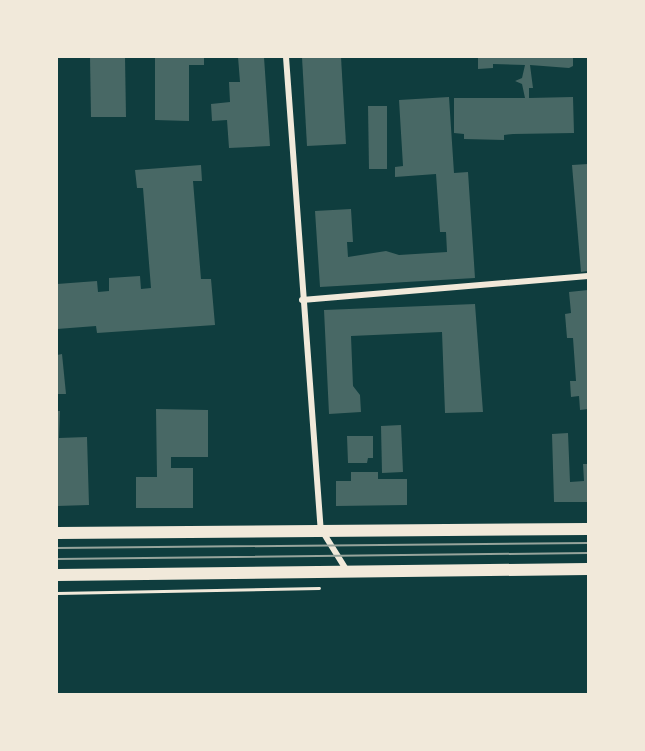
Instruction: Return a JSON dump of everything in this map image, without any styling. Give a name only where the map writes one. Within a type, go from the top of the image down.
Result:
[{"type":"main road","points":[[57,533],[321,529],[588,529]]},
{"type":"main road","points":[[57,576],[588,569]]},
{"type":"street","points":[[286,57],[302,300],[321,529],[347,572]]},
{"type":"street","points":[[302,300],[588,276]]},
{"type":"building","points":[[90,57],[125,57],[126,117],[91,117]]},
{"type":"building","points":[[155,57],[204,57],[204,65],[189,65],[189,121],[155,120]]},
{"type":"building","points":[[238,57],[264,57],[270,146],[229,148],[227,120],[212,121],[211,104],[230,102],[229,82],[240,82]]},
{"type":"building","points":[[302,57],[341,57],[346,144],[307,146]]},
{"type":"building","points":[[478,57],[573,57],[573,66],[569,68],[530,65],[533,88],[529,88],[529,98],[573,97],[574,133],[513,134],[504,135],[504,140],[464,139],[464,134],[454,133],[454,98],[525,98],[522,84],[515,81],[522,78],[525,65],[493,64],[493,68],[478,69]]},
{"type":"building","points":[[449,97],[454,173],[468,172],[475,278],[320,287],[315,211],[351,209],[353,242],[347,242],[348,257],[386,251],[399,255],[447,252],[446,232],[440,232],[436,174],[395,177],[395,167],[403,166],[399,100]]},
{"type":"building","points":[[368,106],[387,106],[387,169],[369,169]]},
{"type":"building","points":[[588,164],[588,271],[581,272],[572,165]]},
{"type":"building","points":[[201,165],[202,181],[193,181],[201,279],[211,279],[215,325],[97,333],[96,326],[57,329],[57,284],[97,281],[98,292],[109,291],[109,278],[140,276],[141,289],[151,288],[143,188],[137,188],[135,170]]},
{"type":"building","points":[[588,290],[588,409],[580,410],[579,396],[571,397],[570,381],[576,381],[573,338],[567,338],[565,314],[571,313],[569,292]]},
{"type":"building","points":[[475,304],[483,412],[445,413],[442,332],[351,336],[353,386],[360,395],[361,412],[329,414],[324,310]]},
{"type":"building","points":[[62,354],[66,394],[57,394],[57,355]]},
{"type":"building","points":[[156,409],[208,410],[208,457],[171,457],[171,468],[193,468],[193,508],[136,508],[136,477],[157,477]]},
{"type":"building","points":[[57,411],[60,411],[59,438],[87,437],[89,505],[57,506]]},
{"type":"building","points":[[401,425],[403,472],[382,473],[381,426]]},
{"type":"building","points":[[568,433],[570,482],[584,481],[583,464],[588,464],[588,502],[554,502],[552,434]]},
{"type":"building","points":[[347,436],[373,436],[373,458],[368,458],[367,463],[348,463]]},
{"type":"building","points":[[351,472],[378,472],[378,479],[407,479],[407,505],[336,506],[336,481],[351,481]]},
{"type":"tram line","points":[[57,548],[588,543]]},
{"type":"tram line","points":[[57,559],[588,553]]}]
